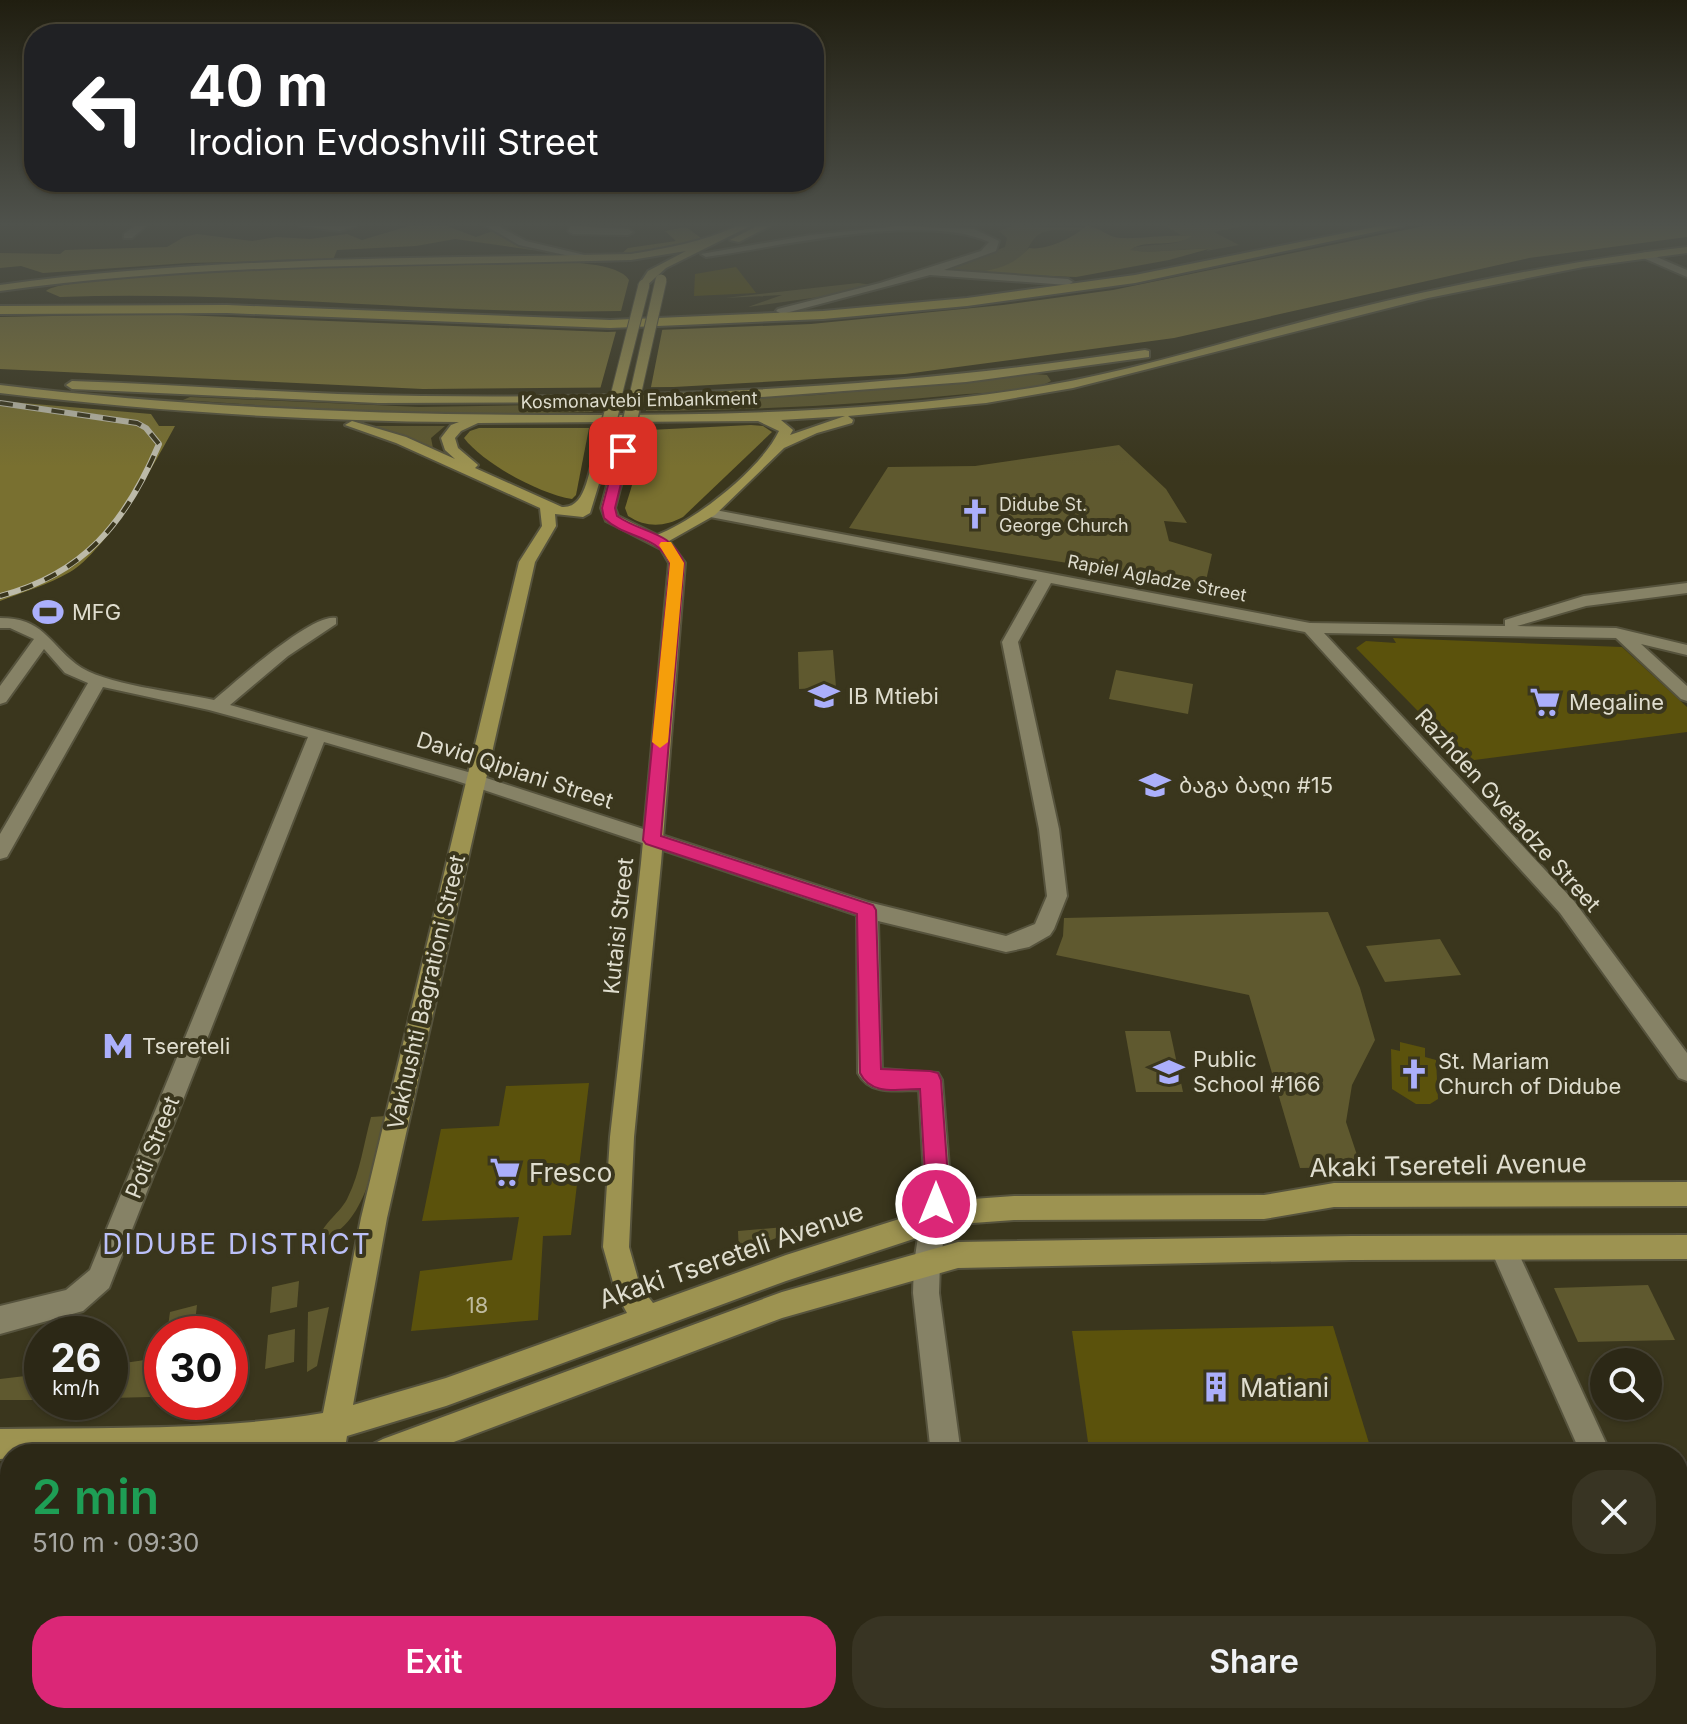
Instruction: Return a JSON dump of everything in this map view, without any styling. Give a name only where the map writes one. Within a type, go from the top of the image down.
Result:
[{"type":"highway","points":[[0,310],[27,306]]},
{"type":"highway","points":[[61,306],[227,309],[610,324],[823,315],[918,306]]},
{"type":"highway","points":[[347,306],[611,317],[835,306]]},
{"type":"main road","points":[[543,536],[580,518],[587,502],[602,451],[634,306]]},
{"type":"main road","points":[[655,306],[608,513],[616,524],[659,539],[682,532],[710,513],[786,435],[783,426],[751,417]]},
{"type":"main road","name":"Kosmonavtebi Embankment","points":[[0,388],[45,384],[423,400],[678,398],[829,390],[1081,364],[1272,333],[1386,306]]},
{"type":"main road","name":"Kosmonavtebi Embankment","points":[[0,388],[186,408],[325,417],[479,420],[751,417],[902,407],[1053,389],[1225,349],[1272,333]]},
{"type":"main road","points":[[1081,364],[1072,368],[1070,374],[1098,378]]},
{"type":"main road","points":[[1028,370],[1054,375],[1058,380],[1053,389]]},
{"type":"main road","points":[[186,408],[172,400],[181,393],[196,390]]},
{"type":"main road","points":[[779,445],[823,426],[902,407]]},
{"type":"main road","points":[[325,417],[386,435],[487,477],[547,507],[573,512],[587,502]]},
{"type":"main road","points":[[479,420],[452,431],[448,444],[487,477]]},
{"type":"main road","name":"Vakhushti Bagrationi Street","points":[[332,1440],[374,1218],[527,562],[549,526],[547,507]]},
{"type":"main road","name":"Kutaisi Street","points":[[647,1317],[629,1293],[616,1247],[622,1137],[677,563],[670,548],[659,539]]},
{"type":"main road","name":"Akaki Tsereteli Avenue","points":[[0,1444],[271,1436],[332,1440],[446,1392],[647,1317],[959,1212],[1014,1208],[1264,1207],[1334,1195],[1687,1194]]},
{"type":"main road","points":[[410,1444],[782,1305],[958,1255],[1017,1251],[1687,1247]]},
{"type":"street","points":[[782,311],[804,306]]},
{"type":"street","name":"Rapiel Agladze Street","points":[[710,513],[1310,628],[1602,632],[1635,636],[1687,650]]},
{"type":"street","name":"David Qipiani Street","points":[[43,638],[71,669],[99,681],[217,707],[318,734],[475,781],[867,910],[1006,944],[1021,941],[1043,929],[1056,902],[1049,829],[1011,649],[1015,630],[1047,577]]},
{"type":"street","points":[[1490,629],[1584,601],[1687,588]]},
{"type":"street","points":[[217,707],[282,652],[330,621]]},
{"type":"street","points":[[0,623],[12,623],[43,638],[0,698]]},
{"type":"street","name":"Razhden Gvetadze Street","points":[[1310,628],[1567,907],[1687,1071]]},
{"type":"street","name":"Rapiel Agladze Street","points":[[1602,632],[1687,662]]},
{"type":"street","points":[[1626,639],[1687,695]]},
{"type":"street","points":[[0,852],[89,692],[99,681]]},
{"type":"street","name":"Poti Street","points":[[0,1320],[73,1302],[100,1279],[318,734]]},
{"type":"street","points":[[867,910],[870,1073],[878,1080],[930,1080],[938,1192],[927,1263],[926,1293],[945,1444]]},
{"type":"street","points":[[1503,1248],[1591,1444]]},
{"type":"shaded area","points":[[404,306],[622,306],[621,311]]},
{"type":"shaded area","points":[[988,306],[1314,306],[1174,338],[905,374],[674,387],[423,389],[0,369],[0,317],[156,314],[607,332],[811,324]]},
{"type":"shaded area","points":[[1047,375],[1051,381],[1021,390],[886,401],[646,411],[647,403],[817,395]]},
{"type":"shaded area","points":[[190,397],[419,407],[595,404],[593,412],[412,416],[183,400]]},
{"type":"shaded area","points":[[0,401],[151,414],[159,426],[175,426],[114,527],[84,561],[53,581],[0,601]]},
{"type":"shaded area","points":[[371,426],[445,426],[431,438],[433,448]]},
{"type":"shaded area","points":[[763,426],[772,432],[683,517],[656,525],[628,516],[625,508],[649,430]]},
{"type":"shaded area","points":[[479,428],[589,428],[576,495],[572,499],[544,491],[485,458],[464,438],[470,431]]},
{"type":"shaded area","points":[[1119,445],[1166,489],[1187,523],[1164,521],[1169,541],[1212,554],[1205,585],[849,528],[888,467],[975,466]]},
{"type":"shaded area","points":[[833,650],[836,687],[799,689],[798,652]]},
{"type":"shaded area","points":[[1116,670],[1193,684],[1188,714],[1109,699]]},
{"type":"shaded area","points":[[1328,912],[1360,988],[1375,1040],[1352,1085],[1346,1122],[1361,1167],[1300,1168],[1249,995],[1056,955],[1063,936],[1064,918]]},
{"type":"shaded area","points":[[1440,939],[1461,975],[1385,982],[1366,946]]},
{"type":"shaded area","points":[[1125,1031],[1170,1031],[1183,1092],[1136,1092]]},
{"type":"shaded area","points":[[386,1116],[373,1170],[358,1207],[348,1222],[335,1233],[319,1239],[352,1188],[371,1117]]},
{"type":"shaded area","points":[[808,1225],[739,1253],[738,1231]]},
{"type":"shaded area","points":[[299,1281],[297,1307],[270,1313],[272,1287]]},
{"type":"shaded area","points":[[1648,1285],[1675,1340],[1578,1342],[1554,1288]]},
{"type":"shaded area","points":[[197,1305],[196,1316],[169,1316],[170,1312]]},
{"type":"shaded area","points":[[329,1307],[317,1366],[307,1372],[308,1312]]},
{"type":"shaded area","points":[[295,1329],[294,1362],[265,1369],[268,1335]]},
{"type":"shaded area","points":[[144,1360],[144,1397],[128,1398],[128,1362]]},
{"type":"shaded area","points":[[24,1376],[24,1400],[0,1400],[0,1379]]},
{"type":"pier","points":[[663,326],[650,392],[599,393],[617,328]]},
{"type":"building","name":"Megaline","points":[[1393,638],[1622,647],[1687,707],[1687,732],[1467,761],[1356,648],[1366,641],[1396,643]]},
{"type":"building","name":"St. Mariam Church of Didube","points":[[1400,1042],[1425,1048],[1425,1057],[1436,1060],[1438,1099],[1430,1104],[1416,1104],[1392,1089],[1391,1049],[1400,1051]]},
{"type":"building","name":"Fresco","points":[[589,1083],[571,1235],[543,1236],[538,1320],[411,1331],[420,1271],[512,1260],[519,1217],[422,1221],[441,1129],[499,1126],[506,1086]]},
{"type":"building","name":"Matiani","points":[[1333,1326],[1369,1443],[1088,1444],[1072,1331]]},
{"type":"railway","points":[[0,403],[137,423],[146,428],[159,444],[132,498],[99,541],[56,574],[0,596]]},
{"type":"slow traffic","points":[[660,742],[677,563],[666,545]]},
{"type":"place","name":"Didube St. George Church","points":[[975,514]]},
{"type":"place","name":"MFG","points":[[48,612]]},
{"type":"place","name":"IB Mtiebi","points":[[824,696]]},
{"type":"place","name":"Megaline","points":[[1545,702]]},
{"type":"place","name":"ბაგა ბაღი #15","points":[[1155,785]]},
{"type":"place","name":"Tsereteli","points":[[118,1046]]},
{"type":"place","name":"Public School #166","points":[[1169,1072]]},
{"type":"place","name":"St. Mariam Church of Didube","points":[[1414,1074]]},
{"type":"place","name":"Fresco","points":[[505,1172]]},
{"type":"place","name":"Matiani","points":[[1216,1387]]},
{"type":"district","name":"DIDUBE DISTRICT","points":[[237,1244]]},
{"type":"route","points":[[623,451],[608,513],[616,524],[629,531],[659,539],[670,548],[677,563],[652,840],[867,910],[870,1073],[878,1080],[930,1080],[938,1192],[936,1204]]}]
